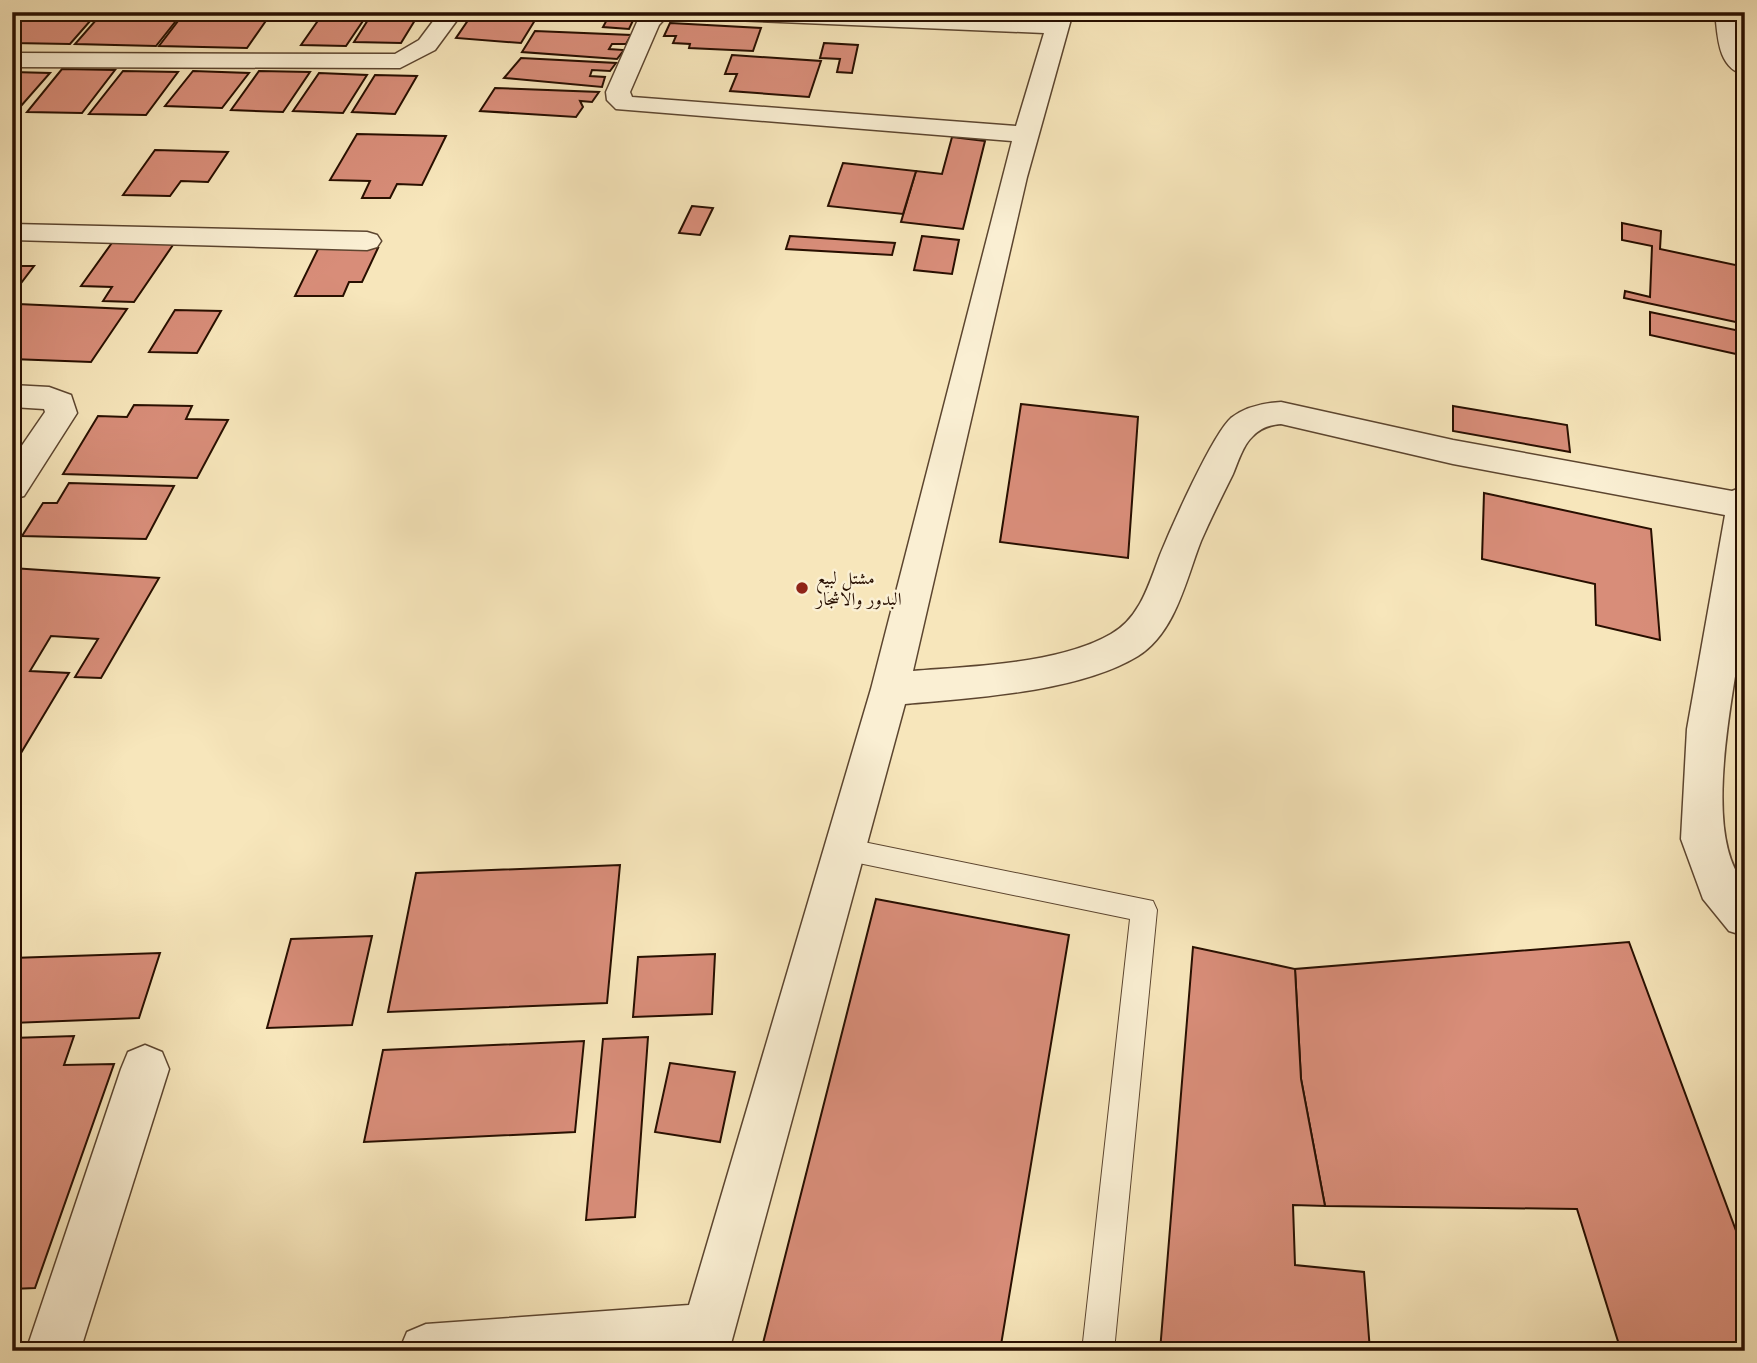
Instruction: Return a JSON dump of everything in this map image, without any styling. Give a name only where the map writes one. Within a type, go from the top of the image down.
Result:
[{"type":"street","points":[[12,60],[400,61],[427,46],[452,12]]},
{"type":"street","points":[[660,12],[644,33],[618,92],[620,100],[625,103],[1027,134]]},
{"type":"street","points":[[426,1351],[705,1340],[890,689],[1010,190],[1059,19],[708,12]]},
{"type":"street","points":[[1726,12],[1733,56],[1745,68]]},
{"type":"street","points":[[12,232],[367,242]]},
{"type":"street","points":[[12,396],[49,398],[60,403],[61,413],[12,487]]},
{"type":"street","points":[[890,689],[982,680],[1082,663],[1119,650],[1143,631],[1161,599],[1185,539],[1236,433],[1248,421],[1262,414],[1281,413],[1453,452],[1744,502],[1707,729],[1702,839],[1718,885],[1745,916]]},
{"type":"street","points":[[53,1351],[145,1069]]},
{"type":"lane","points":[[844,849],[1144,910],[1098,1351]]},
{"type":"building","points":[[12,12],[98,12],[70,44],[12,43]]},
{"type":"building","points":[[103,12],[183,12],[156,46],[75,44]]},
{"type":"building","points":[[185,12],[272,12],[247,48],[159,46]]},
{"type":"building","points":[[324,12],[369,12],[346,46],[301,45]]},
{"type":"building","points":[[373,12],[420,12],[401,43],[354,42]]},
{"type":"building","points":[[611,12],[637,12],[629,29],[603,27]]},
{"type":"building","points":[[473,13],[537,17],[521,43],[456,38]]},
{"type":"building","points":[[670,23],[761,28],[753,51],[689,48],[690,44],[673,43],[676,36],[664,36]]},
{"type":"building","points":[[535,31],[631,35],[626,44],[612,44],[609,49],[624,50],[617,59],[522,52]]},
{"type":"building","points":[[824,43],[858,45],[852,73],[837,72],[840,59],[820,58]]},
{"type":"building","points":[[732,55],[821,61],[809,97],[730,91],[737,74],[725,74]]},
{"type":"building","points":[[521,58],[616,63],[610,71],[592,70],[590,76],[605,77],[602,87],[504,78]]},
{"type":"building","points":[[62,69],[115,70],[82,113],[27,112]]},
{"type":"building","points":[[123,71],[178,72],[146,115],[89,114]]},
{"type":"building","points":[[193,71],[249,73],[222,108],[165,106]]},
{"type":"building","points":[[259,71],[310,72],[283,112],[231,110]]},
{"type":"building","points":[[12,72],[50,73],[14,114],[12,114]]},
{"type":"building","points":[[319,73],[367,75],[343,113],[293,111]]},
{"type":"building","points":[[375,75],[417,76],[395,114],[352,112]]},
{"type":"building","points":[[495,88],[599,92],[592,102],[580,101],[583,107],[576,117],[480,111]]},
{"type":"building","points":[[357,134],[446,136],[422,185],[397,184],[390,198],[362,198],[370,181],[330,180]]},
{"type":"building","points":[[952,137],[985,141],[963,229],[901,222],[916,171],[942,174]]},
{"type":"building","points":[[155,150],[228,152],[208,182],[181,181],[170,196],[123,195]]},
{"type":"building","points":[[843,163],[916,171],[903,214],[828,206]]},
{"type":"building","points":[[692,206],[713,208],[700,235],[679,233]]},
{"type":"building","points":[[1622,223],[1661,231],[1660,249],[1745,267],[1745,324],[1624,298],[1625,291],[1650,297],[1652,246],[1622,240]]},
{"type":"building","points":[[790,236],[895,243],[892,255],[786,249]]},
{"type":"building","points":[[922,236],[959,240],[952,274],[914,270]]},
{"type":"building","points":[[114,240],[175,242],[134,302],[103,301],[112,287],[81,286]]},
{"type":"building","points":[[319,247],[378,248],[362,282],[349,282],[343,296],[295,296]]},
{"type":"building","points":[[12,266],[34,266],[12,295]]},
{"type":"building","points":[[18,304],[127,309],[91,362],[12,359],[12,311]]},
{"type":"building","points":[[175,310],[221,311],[197,353],[149,352]]},
{"type":"building","points":[[1650,312],[1745,332],[1745,356],[1650,335]]},
{"type":"building","points":[[1021,404],[1138,417],[1128,558],[1000,542]]},
{"type":"building","points":[[134,405],[192,406],[186,419],[228,420],[197,478],[63,474],[98,416],[127,417]]},
{"type":"building","points":[[1453,406],[1567,425],[1570,452],[1453,431]]},
{"type":"building","points":[[69,483],[174,486],[146,539],[22,536],[43,503],[57,503]]},
{"type":"building","points":[[1484,493],[1651,529],[1660,640],[1596,625],[1595,584],[1482,559]]},
{"type":"building","points":[[12,568],[159,578],[101,678],[75,677],[98,639],[51,636],[30,671],[69,673],[12,768]]},
{"type":"building","points":[[620,865],[607,1003],[388,1012],[416,873]]},
{"type":"building","points":[[876,899],[1069,935],[1000,1351],[761,1351]]},
{"type":"building","points":[[372,936],[352,1025],[267,1028],[291,939]]},
{"type":"building","points":[[1629,942],[1745,1255],[1745,1351],[1621,1351],[1577,1209],[1325,1206],[1301,1079],[1295,969]]},
{"type":"building","points":[[1193,947],[1295,969],[1301,1079],[1325,1206],[1293,1205],[1295,1265],[1364,1272],[1370,1351],[1160,1351]]},
{"type":"building","points":[[160,953],[139,1018],[12,1023],[12,958]]},
{"type":"building","points":[[715,954],[712,1014],[633,1017],[638,957]]},
{"type":"building","points":[[74,1036],[64,1065],[114,1064],[35,1288],[12,1289],[12,1038]]},
{"type":"building","points":[[648,1037],[635,1217],[586,1220],[603,1039]]},
{"type":"building","points":[[584,1041],[575,1132],[364,1142],[383,1050]]},
{"type":"building","points":[[670,1063],[735,1072],[720,1142],[655,1132]]},
{"type":"place","name":"مشتل لبيع البدور والاشجار","points":[[802,588]]}]
